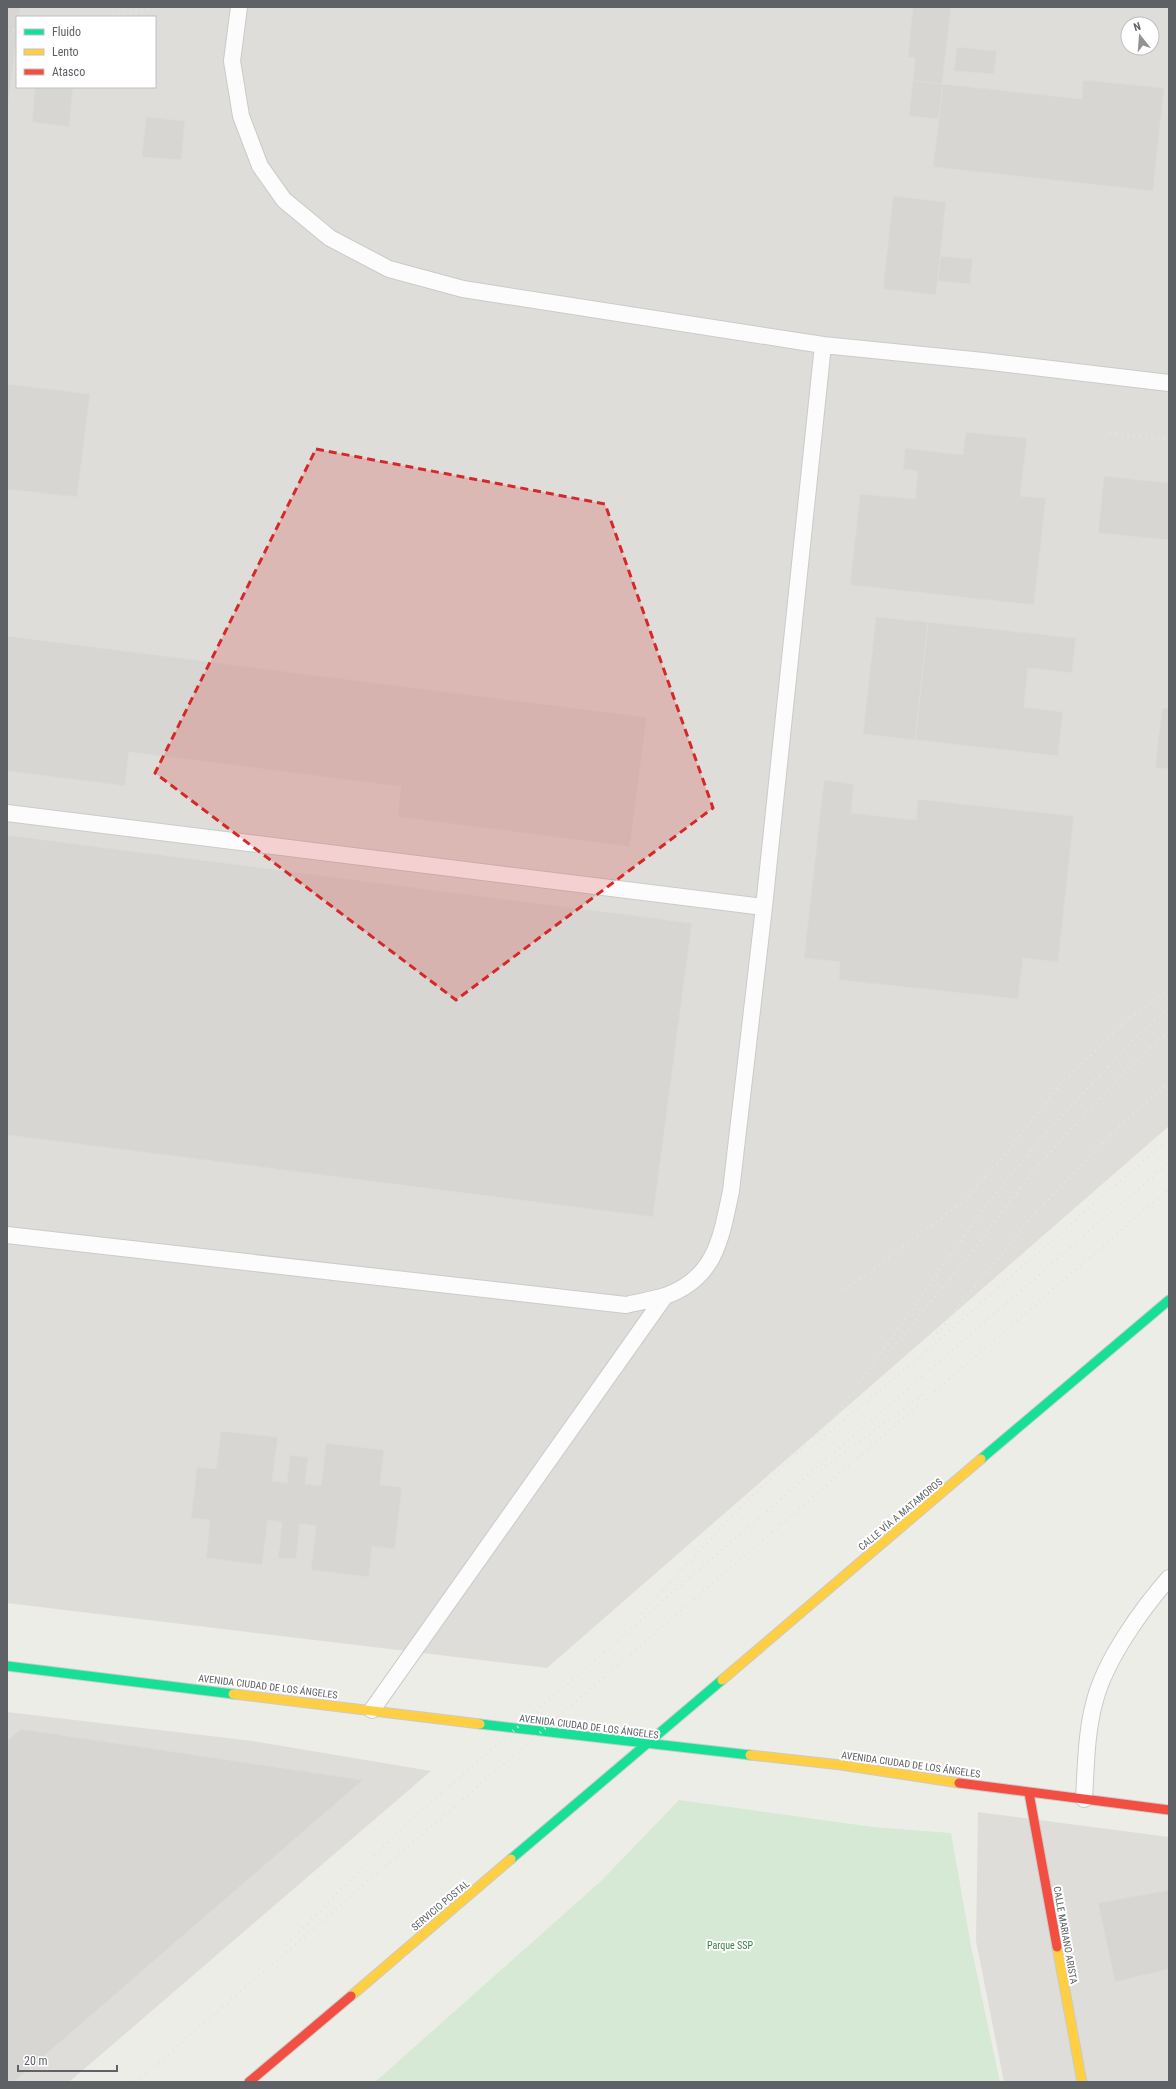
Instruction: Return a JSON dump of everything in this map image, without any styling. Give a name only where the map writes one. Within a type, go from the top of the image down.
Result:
[{"type":"street","name":"CALLE VÍA A MATAMOROS","points":[[645,1744],[1169,1300]]},
{"type":"street","name":"AVENIDA CIUDAD DE LOS ÁNGELES","points":[[7,1666],[645,1744],[841,1765],[1029,1793],[1169,1810]]},
{"type":"street","name":"SERVICIO POSTAL","points":[[249,2082],[645,1744]]},
{"type":"street","name":"CALLE MARIANO ARISTA","points":[[1029,1793],[1082,2082]]},
{"type":"lane","points":[[239,7],[232,61],[241,116],[260,166],[284,200],[330,238],[389,269],[463,289],[823,345],[983,360],[1169,383]]},
{"type":"lane","points":[[7,1235],[626,1305],[665,1296],[695,1280],[713,1258],[722,1235],[731,1191],[764,907],[823,345]]},
{"type":"lane","points":[[7,813],[764,907]]},
{"type":"lane","points":[[372,1710],[665,1296]]},
{"type":"lane","points":[[1084,1799],[1088,1737],[1095,1699],[1114,1654],[1169,1578]]},
{"type":"highlighted area","points":[[316,449],[605,504],[713,808],[456,1000],[155,773]]},
{"type":"shaded area","points":[[7,7],[1169,7],[1169,1126],[547,1668],[7,1603]]},
{"type":"shaded area","points":[[7,1712],[253,1741],[431,1771],[69,2082],[7,2082]]},
{"type":"shaded area","points":[[978,1812],[1169,1837],[1169,2082],[1004,2082],[976,1941]]},
{"type":"green space","name":"Parque SSP","points":[[679,1800],[873,1827],[951,1833],[971,1946],[1000,2082],[375,2082],[601,1881]]},
{"type":"building","points":[[7,7],[20,7],[19,16],[16,16],[16,42],[7,113]]},
{"type":"building","points":[[913,7],[951,7],[942,84],[913,81],[915,58],[908,57]]},
{"type":"building","points":[[957,47],[997,51],[994,74],[954,71]]},
{"type":"building","points":[[1083,80],[1164,88],[1153,191],[933,167],[943,84],[1082,99]]},
{"type":"building","points":[[913,81],[943,84],[939,119],[909,116]]},
{"type":"building","points":[[35,88],[73,88],[69,127],[32,122]]},
{"type":"building","points":[[146,117],[185,121],[181,160],[142,157]]},
{"type":"building","points":[[893,196],[946,202],[936,295],[883,289]]},
{"type":"building","points":[[940,256],[973,259],[970,284],[938,281]]},
{"type":"building","points":[[7,384],[90,394],[77,497],[7,489]]},
{"type":"building","points":[[966,432],[1027,438],[1020,496],[1046,498],[1034,605],[850,585],[860,494],[915,499],[918,471],[903,469],[905,448],[963,455]]},
{"type":"building","points":[[1104,476],[1169,483],[1169,540],[1098,533]]},
{"type":"building","points":[[876,617],[928,622],[915,740],[863,734]]},
{"type":"building","points":[[928,622],[1076,638],[1072,673],[1028,668],[1024,707],[1063,712],[1058,756],[915,740]]},
{"type":"building","points":[[7,636],[647,717],[630,847],[397,817],[401,787],[129,752],[125,786],[7,771]]},
{"type":"building","points":[[1162,708],[1169,708],[1169,769],[1155,768]]},
{"type":"building","points":[[824,780],[854,784],[851,813],[916,820],[918,799],[1074,816],[1058,962],[1023,958],[1018,999],[839,980],[840,962],[804,958]]},
{"type":"building","points":[[7,835],[692,923],[653,1217],[7,1135]]},
{"type":"building","points":[[221,1431],[278,1437],[272,1481],[287,1483],[290,1455],[308,1457],[305,1484],[321,1486],[326,1443],[384,1450],[380,1485],[402,1487],[395,1549],[372,1546],[369,1577],[311,1570],[316,1526],[300,1524],[296,1559],[278,1558],[282,1522],[268,1520],[262,1565],[206,1558],[210,1520],[191,1518],[197,1467],[216,1469]]},
{"type":"building","points":[[21,1729],[363,1780],[14,2082],[7,2082],[7,1741]]},
{"type":"building","points":[[1169,1890],[1169,1969],[1115,1982],[1098,1903]]},
{"type":"railway","points":[[107,16],[147,10],[154,7]]},
{"type":"railway","points":[[7,31],[16,29]]},
{"type":"railway","points":[[1110,433],[1169,439]]},
{"type":"railway","points":[[845,1290],[963,1202],[1003,1157],[1059,1086],[1128,1019],[1169,991]]},
{"type":"railway","points":[[641,1613],[747,1501],[836,1416],[984,1208],[1045,1134],[1133,1040],[1169,1007]]},
{"type":"railway","points":[[885,1357],[968,1257],[1034,1170],[1124,1072],[1169,1031]]},
{"type":"railway","points":[[933,1338],[1029,1220],[1113,1132],[1169,1083]]},
{"type":"railway","points":[[811,1447],[917,1359],[1169,1138]]},
{"type":"railway","points":[[286,1945],[406,1824],[1169,1162]]},
{"type":"railway","points":[[136,2082],[1169,1189]]},
{"type":"railway","points":[[821,1470],[925,1393]]},
{"type":"traffic: fast","points":[[981,1459],[1169,1300]]},
{"type":"traffic: fast","points":[[7,1666],[233,1694]]},
{"type":"traffic: fast","points":[[511,1859],[722,1680]]},
{"type":"traffic: fast","points":[[480,1724],[750,1755]]},
{"type":"traffic: slow","points":[[722,1680],[981,1459]]},
{"type":"traffic: slow","points":[[233,1694],[480,1724]]},
{"type":"traffic: slow","points":[[750,1755],[841,1765],[959,1783]]},
{"type":"traffic: slow","points":[[351,1996],[511,1859]]},
{"type":"traffic: slow","points":[[1057,1947],[1082,2082]]},
{"type":"traffic: jam","points":[[959,1783],[1169,1810]]},
{"type":"traffic: jam","points":[[1029,1793],[1057,1947]]},
{"type":"traffic: jam","points":[[249,2082],[351,1996]]}]
